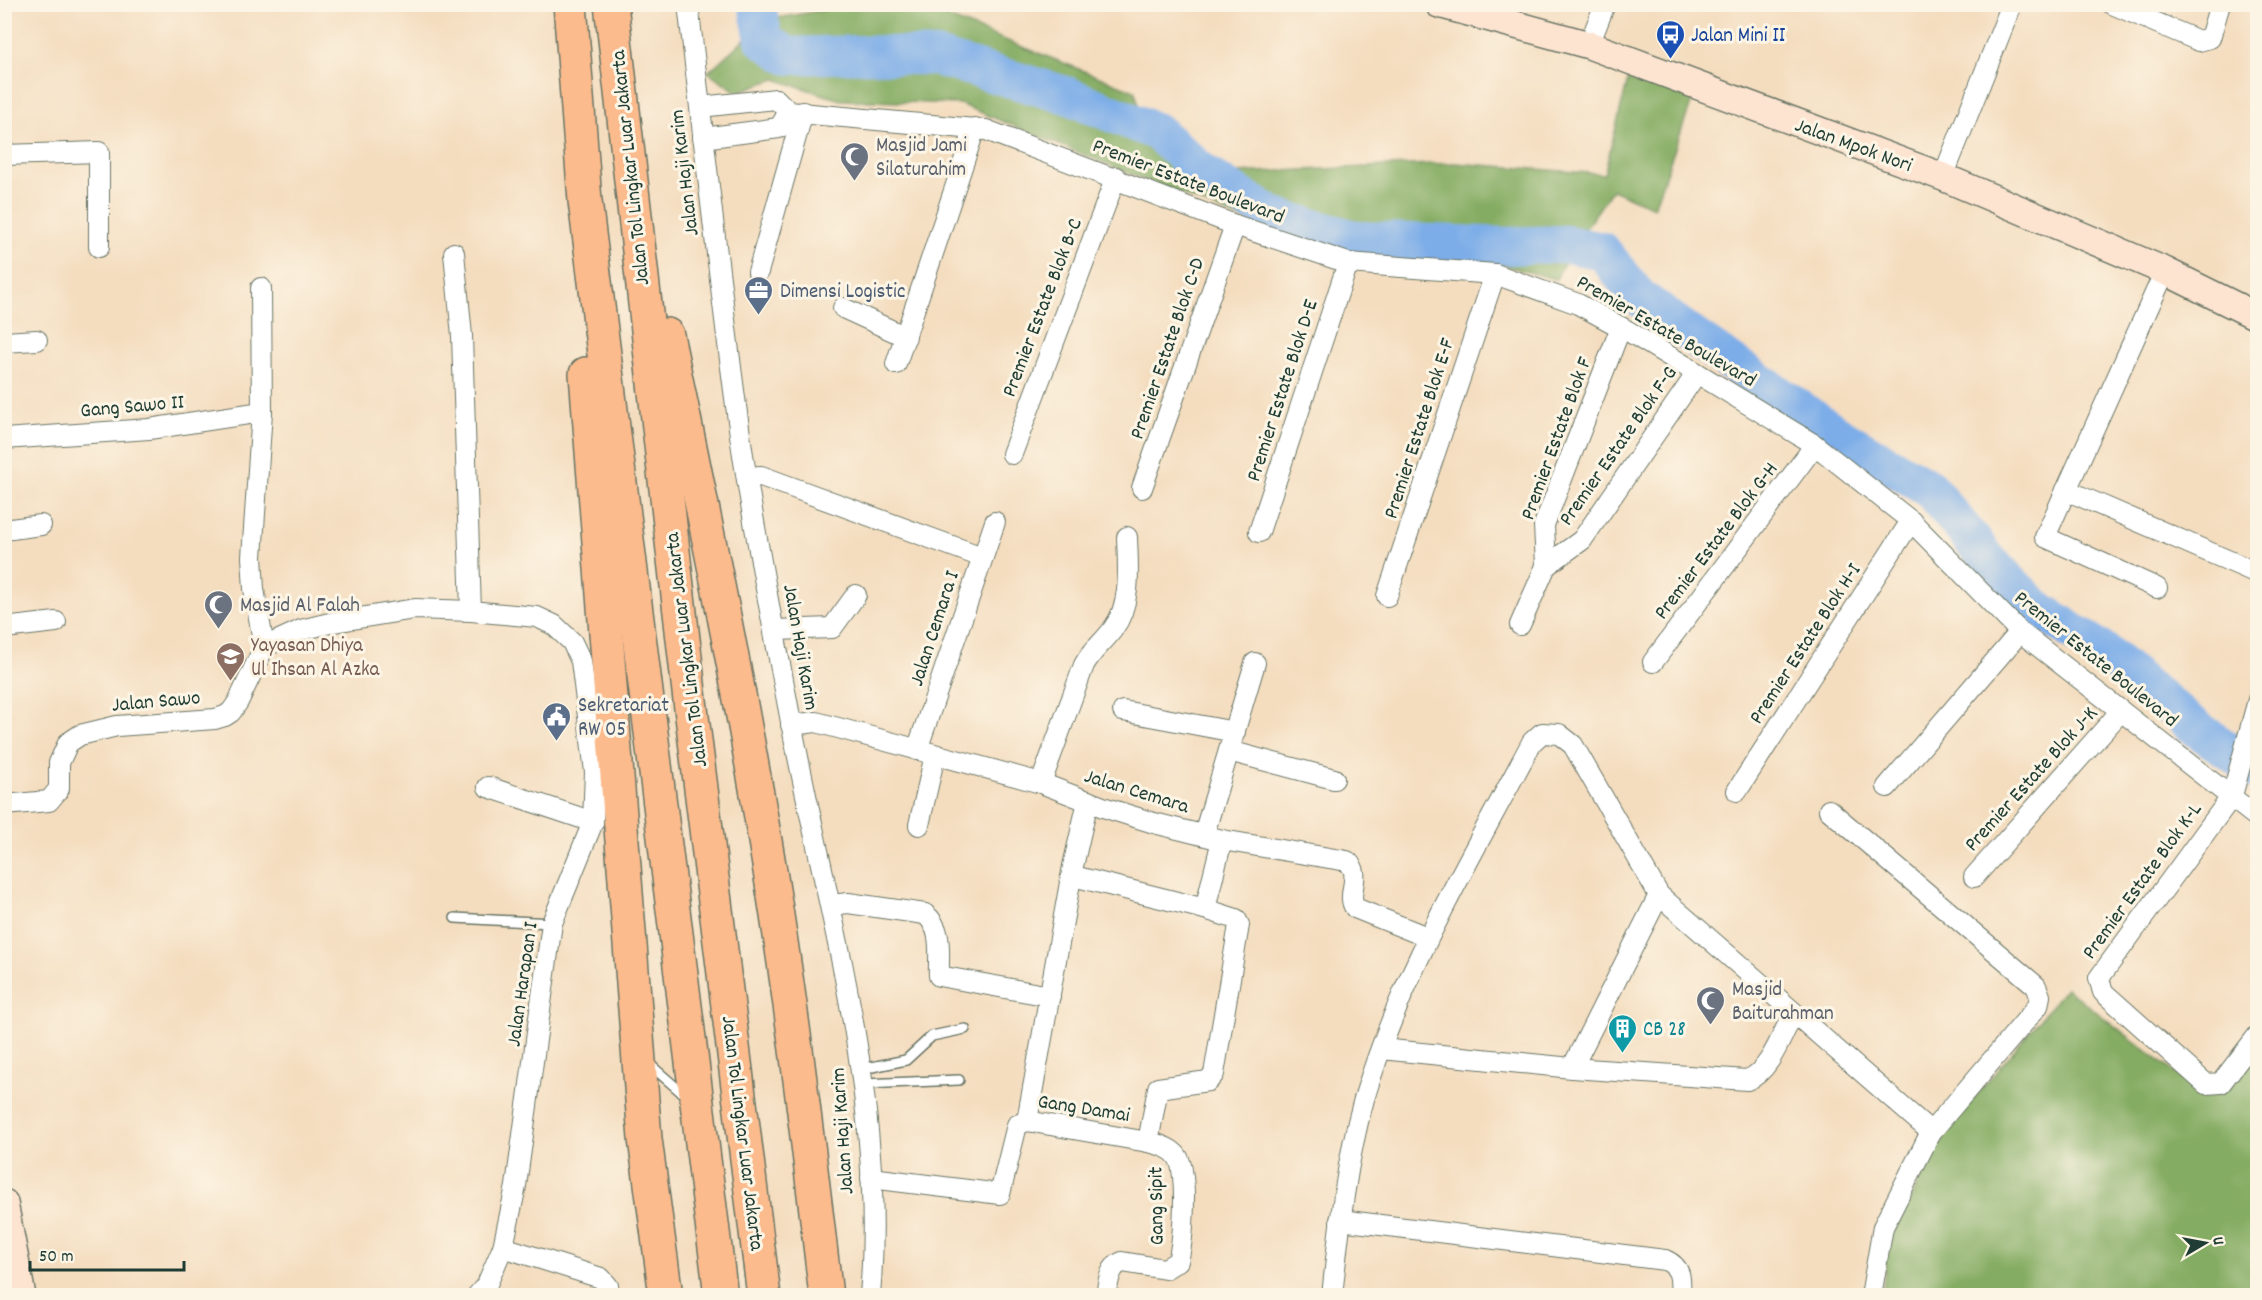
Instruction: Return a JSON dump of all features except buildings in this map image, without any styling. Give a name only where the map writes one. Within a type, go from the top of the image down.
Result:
[{"type":"highway","name":"Jalan Tol Lingkar Luar Jakarta","points":[[570,4],[585,201],[722,1296]]},
{"type":"highway","name":"Jalan Tol Lingkar Luar Jakarta","points":[[611,4],[689,692],[764,1296]]},
{"type":"highway","points":[[624,124],[730,643],[765,837],[808,1136],[826,1296]]},
{"type":"highway","points":[[585,201],[586,385],[645,1139],[666,1296]]},
{"type":"main road","name":"Jalan Mpok Nori","points":[[1438,4],[1589,45],[1939,176],[2165,271],[2258,317]]},
{"type":"main road","points":[[4,1203],[22,1296]]},
{"type":"street","name":"Jalan Haji Karim","points":[[688,4],[747,477],[791,724],[832,905],[863,1076],[871,1178],[870,1296]]},
{"type":"street","points":[[1589,45],[1605,4]]},
{"type":"street","points":[[1939,176],[1999,4]]},
{"type":"street","points":[[1939,176],[2012,4]]},
{"type":"street","points":[[2112,4],[2199,41],[2210,38],[2214,32],[2220,4]]},
{"type":"street","points":[[700,107],[776,99],[796,112]]},
{"type":"street","points":[[703,138],[779,128],[796,112]]},
{"type":"street","points":[[758,272],[794,145],[796,112]]},
{"type":"street","name":"Premier Estate Boulevard","points":[[796,112],[975,128],[1116,177],[1234,225],[1348,263],[1495,274],[1578,304],[1621,327],[1815,445],[1911,521],[2020,632],[2258,818]]},
{"type":"street","points":[[896,364],[975,128]]},
{"type":"street","points":[[4,155],[99,152],[99,247]]},
{"type":"street","name":"Premier Estate Blok B-C","points":[[1012,454],[1116,177]]},
{"type":"street","name":"Premier Estate Blok C-D","points":[[1142,488],[1234,225]]},
{"type":"street","points":[[454,253],[462,336],[471,611]]},
{"type":"street","name":"Premier Estate Blok D-E","points":[[1258,532],[1348,263]]},
{"type":"street","points":[[2157,588],[2045,537],[2165,271]]},
{"type":"street","name":"Premier Estate Blok E-F","points":[[1387,597],[1495,274]]},
{"type":"street","points":[[261,288],[262,412],[252,557],[254,589],[264,647]]},
{"type":"street","points":[[843,308],[906,337]]},
{"type":"street","name":"Premier Estate Blok F","points":[[1546,566],[1544,525],[1621,327]]},
{"type":"street","points":[[4,342],[37,340]]},
{"type":"street","name":"Premier Estate Blok F-G","points":[[1546,566],[1582,540],[1697,373]]},
{"type":"street","name":"Gang Sawo II","points":[[4,439],[159,428],[262,412]]},
{"type":"street","name":"Premier Estate Blok G-H","points":[[1653,663],[1815,445]]},
{"type":"street","points":[[747,477],[761,476],[982,557]]},
{"type":"street","points":[[2066,490],[2256,573]]},
{"type":"street","name":"Premier Estate Blok H-I","points":[[1737,791],[1911,521]]},
{"type":"street","name":"Jalan Cemara I","points":[[919,825],[926,752],[994,522]]},
{"type":"street","points":[[4,530],[40,525]]},
{"type":"street","points":[[1041,783],[1084,665],[1095,648],[1114,628],[1121,613],[1128,577],[1128,537]]},
{"type":"street","points":[[1520,625],[1546,566]]},
{"type":"street","points":[[776,630],[832,628],[856,595]]},
{"type":"street","name":"Jalan Harapan I","points":[[264,647],[301,630],[345,620],[415,609],[537,617],[554,625],[577,651],[596,772],[593,822],[552,923],[516,1186],[503,1247],[490,1277],[477,1296]]},
{"type":"street","points":[[4,628],[56,622]]},
{"type":"street","points":[[1887,786],[2020,632]]},
{"type":"street","name":"Jalan Sawo","points":[[4,805],[50,801],[59,789],[59,763],[64,750],[80,735],[117,726],[215,719],[231,712],[264,647]]},
{"type":"street","points":[[1073,876],[1204,909],[1213,837],[1232,742],[1255,663]]},
{"type":"street","points":[[2232,796],[2258,700]]},
{"type":"street","points":[[1123,711],[1232,742],[1334,779]]},
{"type":"street","name":"Premier Estate Blok J-K","points":[[1974,877],[2121,711]]},
{"type":"street","name":"Jalan Cemara","points":[[791,724],[816,722],[1041,783],[1137,818],[1213,837],[1347,861],[1354,869],[1352,903],[1355,908],[1427,937]]},
{"type":"street","points":[[1332,1296],[1354,1140],[1381,1049],[1427,937],[1532,742],[1542,734],[1559,734],[1574,745],[1659,895],[1931,1132]]},
{"type":"street","points":[[488,788],[593,822]]},
{"type":"street","name":"Premier Estate Blok K-L","points":[[2232,796],[2099,978],[2103,992],[2206,1084],[2221,1083],[2258,1035]]},
{"type":"street","points":[[1028,1121],[1088,801]]},
{"type":"street","points":[[1829,810],[2038,989],[2038,1006],[1931,1132],[1883,1227],[1871,1296]]},
{"type":"street","points":[[1572,1068],[1659,895]]},
{"type":"street","points":[[832,905],[848,903],[925,914],[932,922],[938,937],[939,974],[944,978],[1050,996]]},
{"type":"street","name":"Gang Damai","points":[[871,1178],[1000,1194],[1003,1190],[1017,1125],[1028,1121],[1148,1142],[1158,1088],[1208,1082],[1214,1074],[1239,925],[1236,919],[1204,909]]},
{"type":"street","points":[[1381,1049],[1572,1068],[1747,1080],[1758,1074],[1765,1066],[1793,1014]]},
{"type":"street","name":"Gang Sipit","points":[[1106,1296],[1112,1269],[1117,1263],[1165,1269],[1178,1261],[1182,1214],[1181,1163],[1171,1151],[1148,1142]]},
{"type":"street","points":[[1341,1220],[1665,1260],[1677,1267],[1680,1296]]},
{"type":"street","points":[[503,1247],[601,1278],[608,1286],[610,1296]]},
{"type":"lane","points":[[455,918],[552,923]]},
{"type":"lane","points":[[863,1076],[906,1060],[932,1036],[965,1029]]},
{"type":"lane","points":[[638,1054],[697,1105]]},
{"type":"lane","points":[[863,1076],[958,1080]]},
{"type":"green space","points":[[853,5],[916,5],[1135,91],[1142,119],[1237,173],[1454,163],[1604,174],[1630,72],[1693,98],[1654,207],[1612,190],[1570,251],[1556,279],[1489,262],[1376,262],[1319,251],[960,104],[840,100],[775,79],[737,92],[708,72],[766,20]]},
{"type":"green space","points":[[2066,988],[2207,1098],[2257,1033],[2257,1295],[1882,1296],[1888,1243],[1943,1135]]},
{"type":"waterway","points":[[757,4],[764,40],[788,56],[866,54],[936,57],[1069,96],[1157,132],[1206,175],[1275,217],[1358,240],[1507,246],[1566,244],[1602,251],[1639,297],[1843,438],[1929,488],[1991,563],[2035,607],[2103,651],[2200,731],[2258,771]]},
{"type":"place","name":"Jalan Mini II","points":[[1670,60]]},
{"type":"place","name":"Masjid Jami Silaturahim","points":[[855,182]]},
{"type":"place","name":"Dimensi Logistic","points":[[759,316]]},
{"type":"place","name":"Masjid Al Falah","points":[[219,630]]},
{"type":"place","name":"Yayasan Dhiya Ul Ihsan Al Azka","points":[[230,682]]},
{"type":"place","name":"Sekretariat RW 05","points":[[557,742]]},
{"type":"place","name":"Masjid Baiturahman","points":[[1711,1026]]},
{"type":"place","name":"CB 28","points":[[1622,1054]]}]
